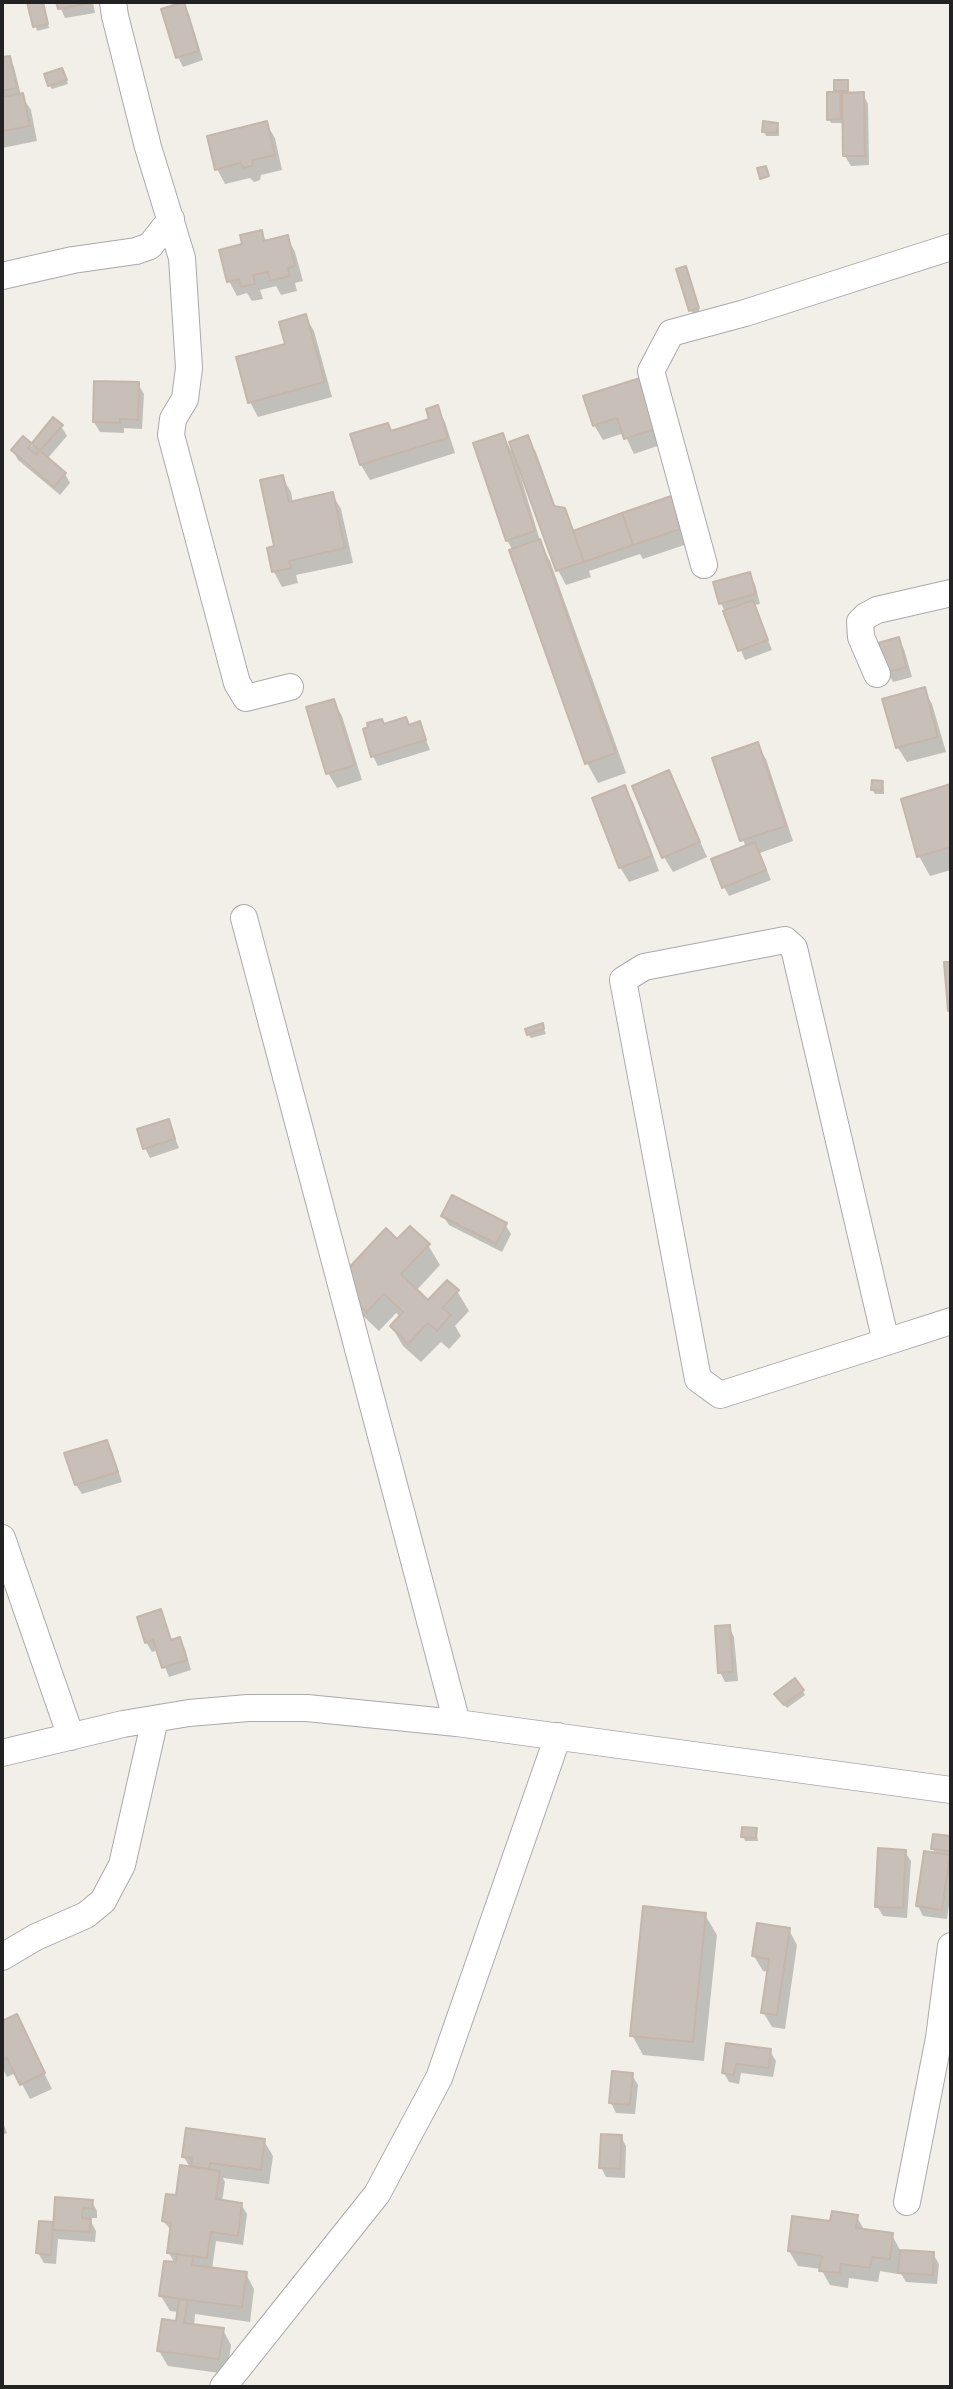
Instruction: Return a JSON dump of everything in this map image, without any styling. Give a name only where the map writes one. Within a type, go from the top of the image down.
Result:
[{"type":"street","points":[[113,2],[148,147],[182,258],[189,368],[185,399],[173,419],[171,435],[237,683],[246,698],[290,687]]},
{"type":"street","points":[[2,276],[73,260],[136,251],[150,246],[171,219]]},
{"type":"street","points":[[704,565],[651,372],[671,333],[745,313],[951,247]]},
{"type":"street","points":[[877,674],[861,637],[860,622],[877,610],[951,593]]},
{"type":"street","points":[[244,918],[457,1723]]},
{"type":"street","points":[[886,1342],[794,948],[785,940],[644,967],[623,980],[698,1379],[719,1395],[886,1342],[951,1321]]},
{"type":"street","points":[[2,1538],[71,1737]]},
{"type":"street","points":[[2,1754],[188,1713],[248,1708],[307,1708],[457,1723],[951,1790]]},
{"type":"street","points":[[2,1957],[36,1937],[86,1915],[103,1901],[122,1865],[155,1719]]},
{"type":"street","points":[[223,2387],[377,2194],[439,2078],[558,1736]]},
{"type":"street","points":[[908,2202],[939,2038],[951,1946]]},
{"type":"building","points":[[27,2],[43,2],[48,24],[33,27]]},
{"type":"building","points":[[56,2],[91,2],[91,3],[58,9]]},
{"type":"building","points":[[184,2],[199,51],[176,58],[161,9]]},
{"type":"building","points":[[10,56],[17,88],[2,91],[2,57]]},
{"type":"building","points":[[62,68],[67,80],[48,86],[44,74]]},
{"type":"building","points":[[834,80],[848,80],[848,91],[834,91]]},
{"type":"building","points":[[827,92],[840,92],[841,119],[827,120]]},
{"type":"building","points":[[864,92],[865,156],[843,156],[842,93]]},
{"type":"building","points":[[23,93],[30,126],[2,131],[2,97]]},
{"type":"building","points":[[267,121],[275,155],[253,160],[252,166],[244,168],[240,163],[215,170],[207,136]]},
{"type":"building","points":[[763,121],[778,123],[777,133],[762,132]]},
{"type":"building","points":[[766,166],[769,176],[760,179],[757,168]]},
{"type":"building","points":[[262,230],[264,241],[288,235],[295,266],[288,268],[290,276],[270,281],[268,272],[253,275],[255,284],[241,287],[239,279],[227,282],[219,250],[242,244],[240,235]]},
{"type":"building","points":[[686,266],[699,308],[689,311],[676,269]]},
{"type":"building","points":[[306,314],[325,382],[248,403],[236,357],[285,344],[279,322]]},
{"type":"building","points":[[640,378],[656,429],[624,439],[617,418],[593,426],[583,396]]},
{"type":"building","points":[[94,381],[139,382],[138,420],[120,419],[120,423],[93,422]]},
{"type":"building","points":[[438,405],[448,438],[360,465],[350,434],[388,423],[391,431],[429,419],[426,409]]},
{"type":"building","points":[[53,417],[63,425],[36,455],[28,448]]},
{"type":"building","points":[[503,433],[535,531],[506,541],[473,443]]},
{"type":"building","points":[[528,435],[554,506],[565,508],[584,562],[556,571],[509,442]]},
{"type":"building","points":[[23,436],[66,473],[54,487],[11,450]]},
{"type":"building","points":[[283,475],[289,502],[333,492],[345,548],[289,561],[291,568],[272,572],[267,548],[274,546],[260,480]]},
{"type":"building","points":[[677,494],[689,526],[633,545],[622,513]]},
{"type":"building","points":[[622,513],[633,545],[584,562],[573,531]]},
{"type":"building","points":[[540,539],[616,753],[585,764],[509,550]]},
{"type":"building","points":[[750,572],[756,594],[719,604],[713,582]]},
{"type":"building","points":[[753,600],[768,640],[738,651],[723,611]]},
{"type":"building","points":[[899,637],[907,667],[886,673],[878,643]]},
{"type":"building","points":[[925,687],[938,737],[896,748],[882,699]]},
{"type":"building","points":[[334,699],[355,765],[326,774],[306,707]]},
{"type":"building","points":[[406,717],[409,725],[420,721],[426,740],[371,757],[363,729],[368,727],[367,723],[382,719],[384,724]]},
{"type":"building","points":[[758,742],[786,826],[740,841],[712,758]]},
{"type":"building","points":[[669,770],[700,842],[662,858],[632,786]]},
{"type":"building","points":[[872,780],[883,781],[882,791],[871,790]]},
{"type":"building","points":[[951,784],[951,847],[917,857],[901,799]]},
{"type":"building","points":[[625,785],[652,856],[619,868],[592,798]]},
{"type":"building","points":[[755,842],[766,870],[722,888],[711,859]]},
{"type":"building","points":[[944,962],[951,962],[951,1010],[948,1011]]},
{"type":"building","points":[[543,1023],[544,1029],[527,1035],[525,1029]]},
{"type":"building","points":[[169,1119],[175,1139],[143,1149],[137,1129]]},
{"type":"building","points":[[452,1195],[507,1223],[496,1244],[441,1216]]},
{"type":"building","points":[[410,1226],[430,1244],[401,1274],[428,1300],[447,1280],[459,1290],[442,1308],[451,1315],[437,1331],[428,1323],[408,1344],[390,1326],[403,1312],[384,1294],[367,1312],[345,1292],[344,1273],[386,1228],[397,1239]]},
{"type":"building","points":[[107,1440],[118,1472],[75,1485],[64,1453]]},
{"type":"building","points":[[161,1609],[171,1640],[180,1637],[187,1660],[162,1668],[153,1640],[145,1643],[137,1617]]},
{"type":"building","points":[[730,1625],[733,1672],[718,1673],[715,1626]]},
{"type":"building","points":[[795,1678],[804,1690],[784,1705],[774,1694]]},
{"type":"building","points":[[742,1827],[757,1828],[756,1838],[741,1837]]},
{"type":"building","points":[[933,1834],[951,1836],[951,1851],[931,1849]]},
{"type":"building","points":[[878,1848],[906,1850],[903,1908],[875,1907]]},
{"type":"building","points":[[924,1851],[950,1855],[942,1910],[916,1906]]},
{"type":"building","points":[[643,1906],[706,1913],[693,2042],[630,2036]]},
{"type":"building","points":[[757,1923],[790,1928],[777,2015],[761,2013],[769,1959],[752,1956]]},
{"type":"building","points":[[17,2014],[45,2073],[20,2085],[7,2058],[2,2061],[2,2021]]},
{"type":"building","points":[[726,2043],[771,2049],[769,2068],[736,2064],[734,2075],[722,2073]]},
{"type":"building","points":[[612,2071],[633,2073],[630,2105],[609,2103]]},
{"type":"building","points":[[186,2128],[265,2139],[261,2170],[210,2163],[209,2169],[191,2166],[192,2158],[182,2157]]},
{"type":"building","points":[[601,2134],[622,2135],[620,2169],[599,2168]]},
{"type":"building","points":[[180,2165],[220,2171],[216,2199],[242,2203],[238,2236],[211,2232],[207,2258],[167,2253],[171,2223],[162,2221],[166,2194],[176,2195]]},
{"type":"building","points":[[55,2197],[93,2200],[92,2209],[83,2208],[82,2218],[91,2219],[90,2232],[53,2230]]},
{"type":"building","points":[[832,2211],[858,2215],[856,2228],[893,2233],[890,2259],[872,2257],[870,2268],[841,2264],[840,2273],[819,2271],[822,2256],[788,2251],[792,2216],[830,2221]]},
{"type":"building","points":[[39,2221],[53,2222],[51,2255],[36,2253]]},
{"type":"building","points":[[900,2250],[934,2252],[933,2275],[898,2273]]},
{"type":"building","points":[[177,2254],[193,2257],[192,2265],[247,2272],[242,2307],[159,2296],[164,2261],[176,2262]]},
{"type":"building","points":[[179,2299],[188,2300],[184,2323],[224,2328],[219,2359],[157,2351],[162,2319],[176,2321]]}]
